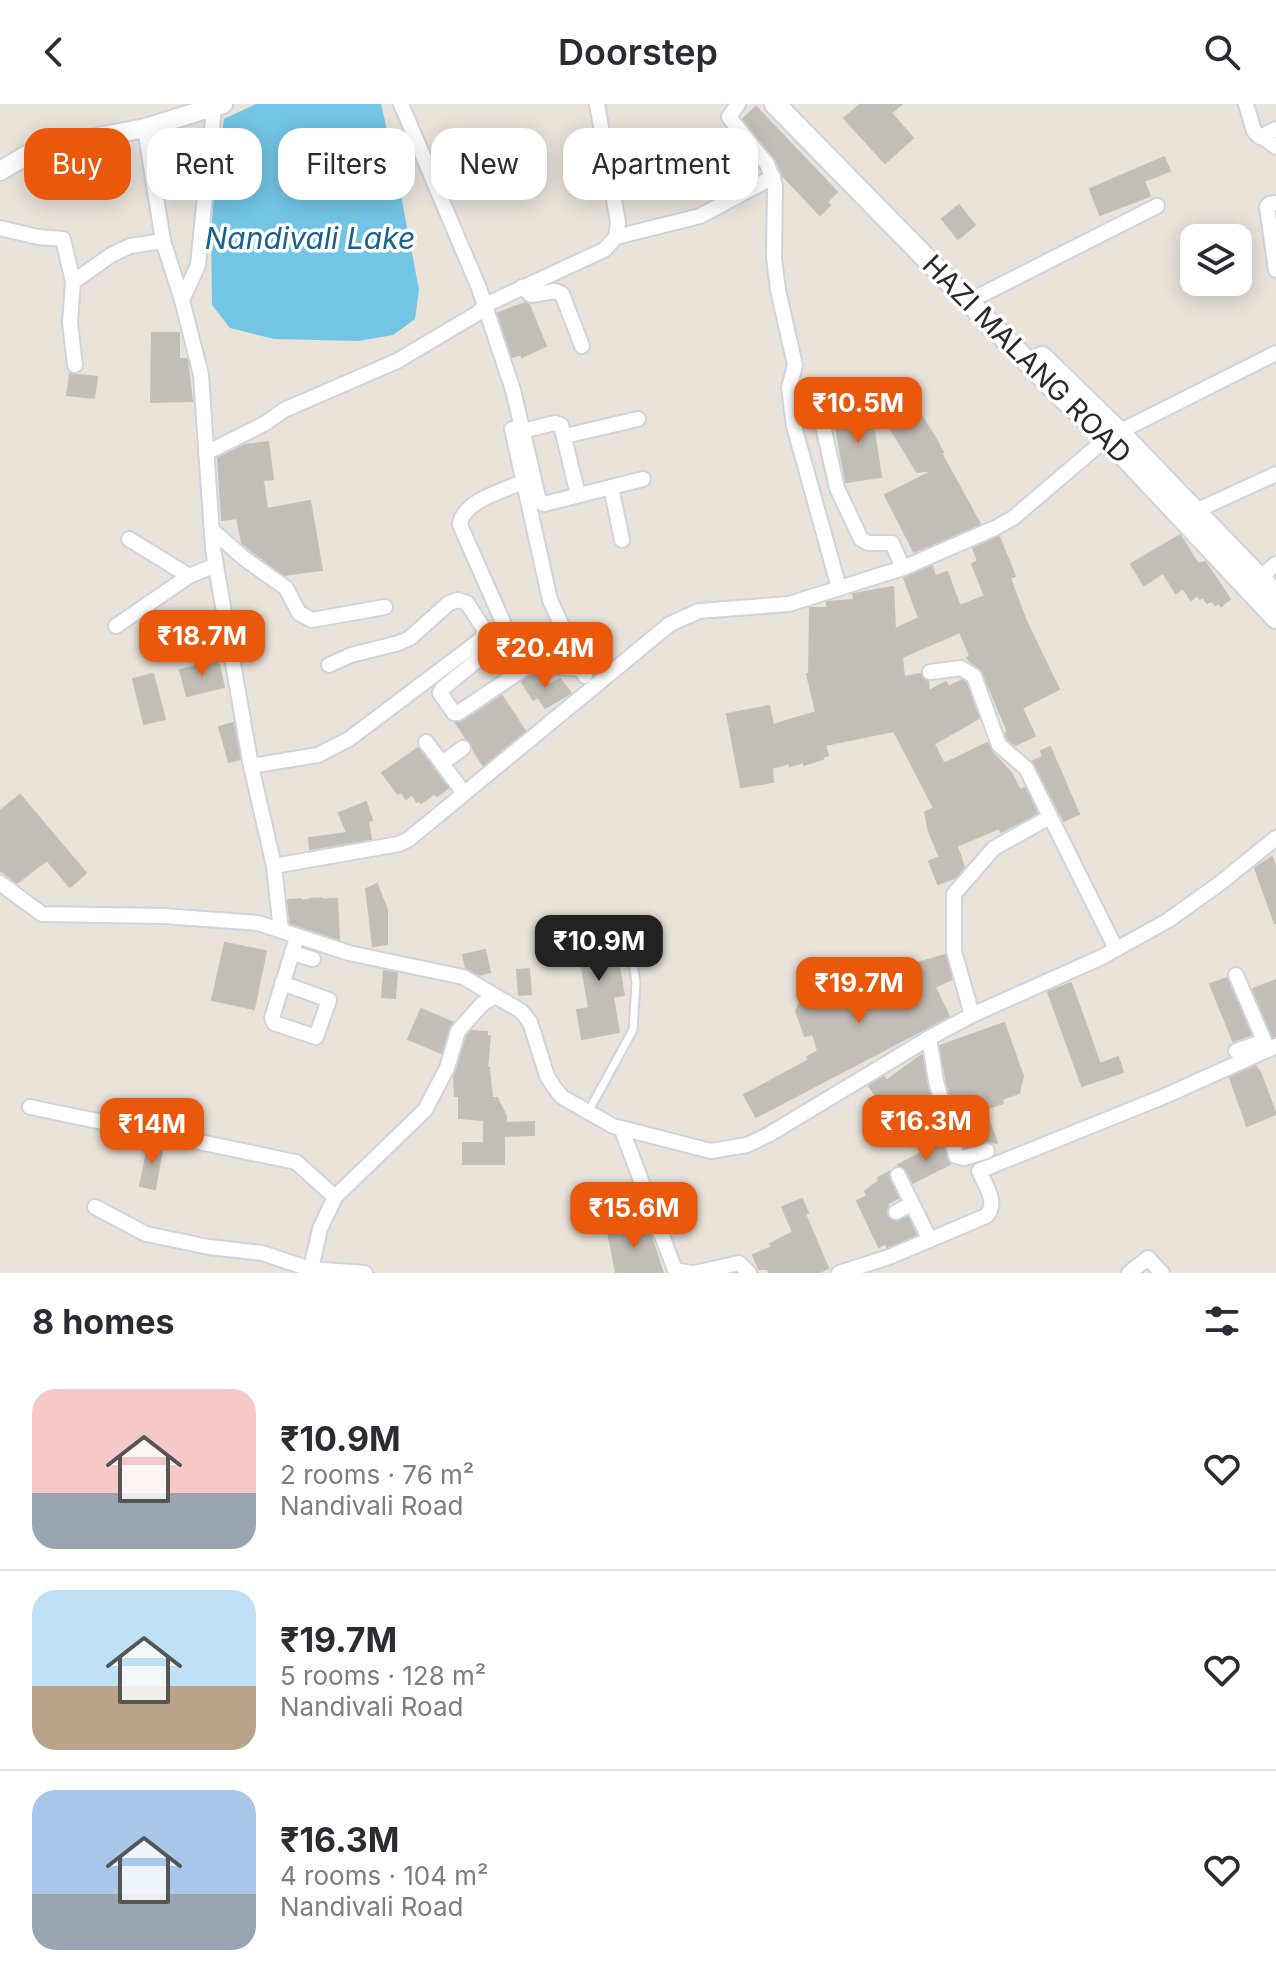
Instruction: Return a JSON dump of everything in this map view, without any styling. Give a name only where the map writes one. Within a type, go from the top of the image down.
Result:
[{"type":"main road","name":"HAZI MALANG ROAD","points":[[783,105],[981,295],[1188,515],[1276,618]]},
{"type":"main road","name":"HAZI MALANG ROAD","points":[[783,105],[1065,400],[1112,435]]},
{"type":"main road","name":"HAZI MALANG ROAD","points":[[1188,515],[1276,595]]},
{"type":"street","points":[[401,104],[469,258],[498,368],[550,600],[590,689]]},
{"type":"street","points":[[597,104],[618,222],[616,237]]},
{"type":"street","points":[[738,104],[729,117],[767,164],[775,186],[774,258],[795,365],[789,388],[794,426],[839,588]]},
{"type":"street","points":[[1246,104],[1254,131],[1270,133],[1276,147]]},
{"type":"street","points":[[0,171],[37,149],[145,128],[217,105],[205,172],[198,265],[182,300]]},
{"type":"street","points":[[145,128],[163,241],[201,375],[216,565],[251,766],[283,906],[281,931]]},
{"type":"street","points":[[206,453],[264,424],[284,410],[397,361],[522,287],[591,258],[616,237],[700,216],[773,177]]},
{"type":"street","points":[[1276,203],[1267,207],[1276,270]]},
{"type":"street","points":[[981,295],[1157,206]]},
{"type":"street","points":[[0,228],[63,239],[73,282],[70,323],[75,365]]},
{"type":"street","points":[[73,282],[111,255],[130,246],[163,241]]},
{"type":"street","points":[[522,287],[531,295],[555,291],[562,294],[582,346]]},
{"type":"street","points":[[482,309],[513,390],[539,501],[544,504],[643,479]]},
{"type":"street","points":[[274,866],[399,844],[419,833],[670,624],[699,611],[789,604],[903,568],[995,528],[1013,518],[1112,435],[1276,353]]},
{"type":"street","points":[[565,436],[638,419]]},
{"type":"street","points":[[522,431],[558,423],[565,436],[578,495]]},
{"type":"street","points":[[823,426],[840,495],[861,539],[868,543],[892,543],[903,568]]},
{"type":"street","points":[[1188,515],[1276,474]]},
{"type":"street","points":[[523,482],[469,507],[461,515],[460,525],[503,622],[505,634],[440,693],[454,713],[458,713],[531,664],[581,669]]},
{"type":"street","points":[[611,487],[622,540]]},
{"type":"street","points":[[212,530],[245,559],[286,588],[299,613],[306,618],[312,620],[385,607]]},
{"type":"street","points":[[129,539],[189,576]]},
{"type":"street","points":[[1259,578],[1276,564]]},
{"type":"street","points":[[116,626],[189,576],[216,565]]},
{"type":"street","points":[[251,766],[318,755],[349,739],[479,641],[484,629],[467,603],[458,600],[449,603],[410,638],[351,655],[329,665]]},
{"type":"street","points":[[930,672],[961,668],[974,676],[999,745],[1026,768],[1116,949]]},
{"type":"street","points":[[426,742],[464,793]]},
{"type":"street","points":[[442,763],[463,748]]},
{"type":"street","points":[[972,1015],[954,951],[954,894],[994,848],[1050,817]]},
{"type":"street","points":[[0,883],[42,914],[164,916],[258,923],[349,953],[463,977],[521,1011],[530,1022],[547,1076],[562,1097],[622,1130],[711,1151],[747,1145],[972,1015],[1116,949],[1194,903],[1276,838]]},
{"type":"street","points":[[282,983],[297,937]]},
{"type":"street","points":[[292,953],[313,959]]},
{"type":"street","points":[[1236,975],[1269,1046]]},
{"type":"street","points":[[310,1271],[320,1229],[335,1197],[425,1110],[438,1090],[458,1031],[482,1004],[495,996]]},
{"type":"street","points":[[929,1038],[936,1081],[956,1156],[964,1158],[987,1151]]},
{"type":"street","points":[[1236,1051],[1269,1046]]},
{"type":"street","points":[[839,1273],[986,1216],[993,1203],[979,1171],[1165,1096],[1269,1046]]},
{"type":"street","points":[[30,1107],[296,1162],[335,1197]]},
{"type":"street","points":[[622,1130],[675,1270],[692,1273],[739,1263],[749,1273]]},
{"type":"street","points":[[898,1175],[930,1240]]},
{"type":"street","points":[[896,1212],[912,1204]]},
{"type":"street","points":[[95,1207],[146,1234],[209,1247],[262,1253],[310,1271],[365,1273]]},
{"type":"street","points":[[1129,1273],[1148,1258],[1162,1273]]},
{"type":"lane","points":[[588,1112],[633,1030],[636,983],[631,949]]},
{"type":"water","name":"Nandivali Lake","points":[[256,104],[381,104],[387,128],[278,128],[278,200],[402,200],[419,290],[415,319],[393,335],[358,341],[274,339],[230,328],[212,305],[214,200],[262,200],[262,128],[223,128],[224,119]]},
{"type":"building","points":[[861,104],[902,104],[891,113],[913,138],[885,163],[844,118]]},
{"type":"building","points":[[756,107],[837,192],[820,215],[783,176],[775,158],[758,137],[758,128],[750,128],[743,119]]},
{"type":"building","points":[[1164,157],[1170,171],[1144,181],[1150,196],[1100,215],[1090,189]]},
{"type":"building","points":[[959,205],[975,225],[958,239],[942,219]]},
{"type":"building","points":[[525,303],[529,305],[546,346],[522,357],[521,354],[512,357],[498,313]]},
{"type":"building","points":[[152,333],[179,333],[179,359],[187,359],[192,401],[151,402]]},
{"type":"building","points":[[70,374],[97,377],[94,398],[67,395]]},
{"type":"building","points":[[900,380],[937,441],[980,524],[914,552],[885,495],[935,470],[917,472],[879,410],[885,409],[879,391]]},
{"type":"building","points":[[871,410],[881,477],[846,482],[833,412]]},
{"type":"building","points":[[268,442],[273,479],[263,480],[267,509],[310,501],[322,570],[284,575],[242,543],[237,518],[222,520],[218,458],[245,445]]},
{"type":"building","points":[[1180,535],[1198,564],[1205,562],[1230,599],[1221,606],[1212,601],[1207,603],[1197,595],[1191,600],[1183,588],[1176,593],[1163,573],[1144,585],[1131,564]]},
{"type":"building","points":[[999,537],[1015,576],[1010,578],[1026,621],[1059,689],[1022,708],[1035,736],[1015,745],[1008,739],[1005,733],[1008,732],[983,673],[967,658],[970,656],[960,632],[902,657],[904,677],[920,674],[928,682],[929,691],[946,682],[949,687],[962,680],[966,683],[979,718],[934,744],[944,764],[987,743],[1011,773],[1020,790],[1025,788],[1037,813],[1001,832],[999,828],[957,846],[964,867],[955,878],[938,884],[929,861],[940,857],[929,832],[925,812],[934,808],[894,731],[825,745],[828,755],[823,759],[804,765],[804,762],[790,766],[789,763],[772,768],[773,782],[741,787],[727,714],[769,706],[773,725],[816,712],[807,674],[810,608],[827,608],[827,602],[854,600],[853,594],[893,587],[895,629],[919,618],[904,578],[932,566],[935,576],[947,572],[960,606],[985,596],[972,564],[978,561],[973,548]]},
{"type":"building","points":[[218,661],[224,687],[187,696],[180,670]]},
{"type":"building","points":[[153,674],[165,719],[144,724],[133,679]]},
{"type":"building","points":[[534,674],[543,675],[549,685],[560,679],[571,693],[545,708],[538,697],[533,700],[522,682]]},
{"type":"building","points":[[502,696],[525,731],[483,765],[456,723]]},
{"type":"building","points":[[233,723],[240,759],[229,762],[219,727]]},
{"type":"building","points":[[1050,747],[1079,814],[1064,821],[1033,761],[1043,757],[1041,751]]},
{"type":"building","points":[[418,748],[448,788],[421,803],[412,794],[406,799],[401,792],[398,794],[382,773]]},
{"type":"building","points":[[20,795],[86,873],[70,887],[47,860],[17,883],[0,870],[0,811]]},
{"type":"building","points":[[366,802],[372,820],[368,821],[371,839],[310,849],[309,838],[347,833],[339,813]]},
{"type":"building","points":[[1272,857],[1276,868],[1275,924],[1255,868]]},
{"type":"building","points":[[377,884],[387,910],[387,944],[373,946],[366,889]]},
{"type":"building","points":[[337,899],[339,939],[290,923],[288,901]]},
{"type":"building","points":[[612,927],[624,995],[613,997],[619,1032],[582,1039],[577,1010],[589,1008],[576,934]]},
{"type":"building","points":[[225,943],[266,951],[254,1009],[212,1000]]},
{"type":"building","points":[[485,950],[490,972],[479,975],[466,968],[463,955]]},
{"type":"building","points":[[945,955],[952,979],[935,987],[949,1016],[756,1117],[744,1095],[809,1060],[807,1057],[818,1051],[813,1034],[805,1036],[796,1011],[803,996]]},
{"type":"building","points":[[529,969],[531,994],[519,995],[517,970]]},
{"type":"building","points":[[384,971],[397,973],[395,998],[382,997]]},
{"type":"building","points":[[1227,978],[1251,1035],[1233,1041],[1210,984]]},
{"type":"building","points":[[1276,980],[1276,1036],[1273,1037],[1253,989]]},
{"type":"building","points":[[1071,983],[1100,1064],[1118,1057],[1123,1072],[1082,1086],[1048,992]]},
{"type":"building","points":[[421,1009],[452,1022],[441,1053],[408,1039]]},
{"type":"building","points":[[1004,1023],[1023,1076],[1019,1093],[985,1109],[997,1143],[985,1141],[964,1148],[940,1046]]},
{"type":"building","points":[[471,1031],[487,1032],[490,1036],[487,1068],[492,1098],[497,1098],[506,1123],[534,1122],[534,1135],[504,1136],[504,1164],[463,1164],[463,1143],[484,1143],[484,1120],[459,1118],[459,1096],[455,1096],[454,1077]]},
{"type":"building","points":[[922,1055],[937,1122],[910,1142],[869,1086],[884,1077],[886,1081]]},
{"type":"building","points":[[1255,1066],[1276,1114],[1247,1126],[1230,1078]]},
{"type":"building","points":[[149,1142],[163,1145],[155,1189],[140,1186]]},
{"type":"building","points":[[942,1142],[950,1164],[913,1183],[907,1170],[898,1165]]},
{"type":"building","points":[[889,1172],[898,1198],[888,1203],[887,1216],[895,1222],[908,1217],[916,1235],[887,1247],[886,1243],[879,1247],[857,1201],[867,1196],[865,1191]]},
{"type":"building","points":[[802,1199],[808,1213],[805,1214],[828,1268],[818,1273],[769,1273],[768,1269],[759,1269],[753,1255],[772,1247],[770,1244],[793,1232],[782,1207]]},
{"type":"building","points":[[646,1221],[663,1273],[616,1273],[608,1232]]},
{"type":"tunnel","points":[[288,906],[331,904]]}]
